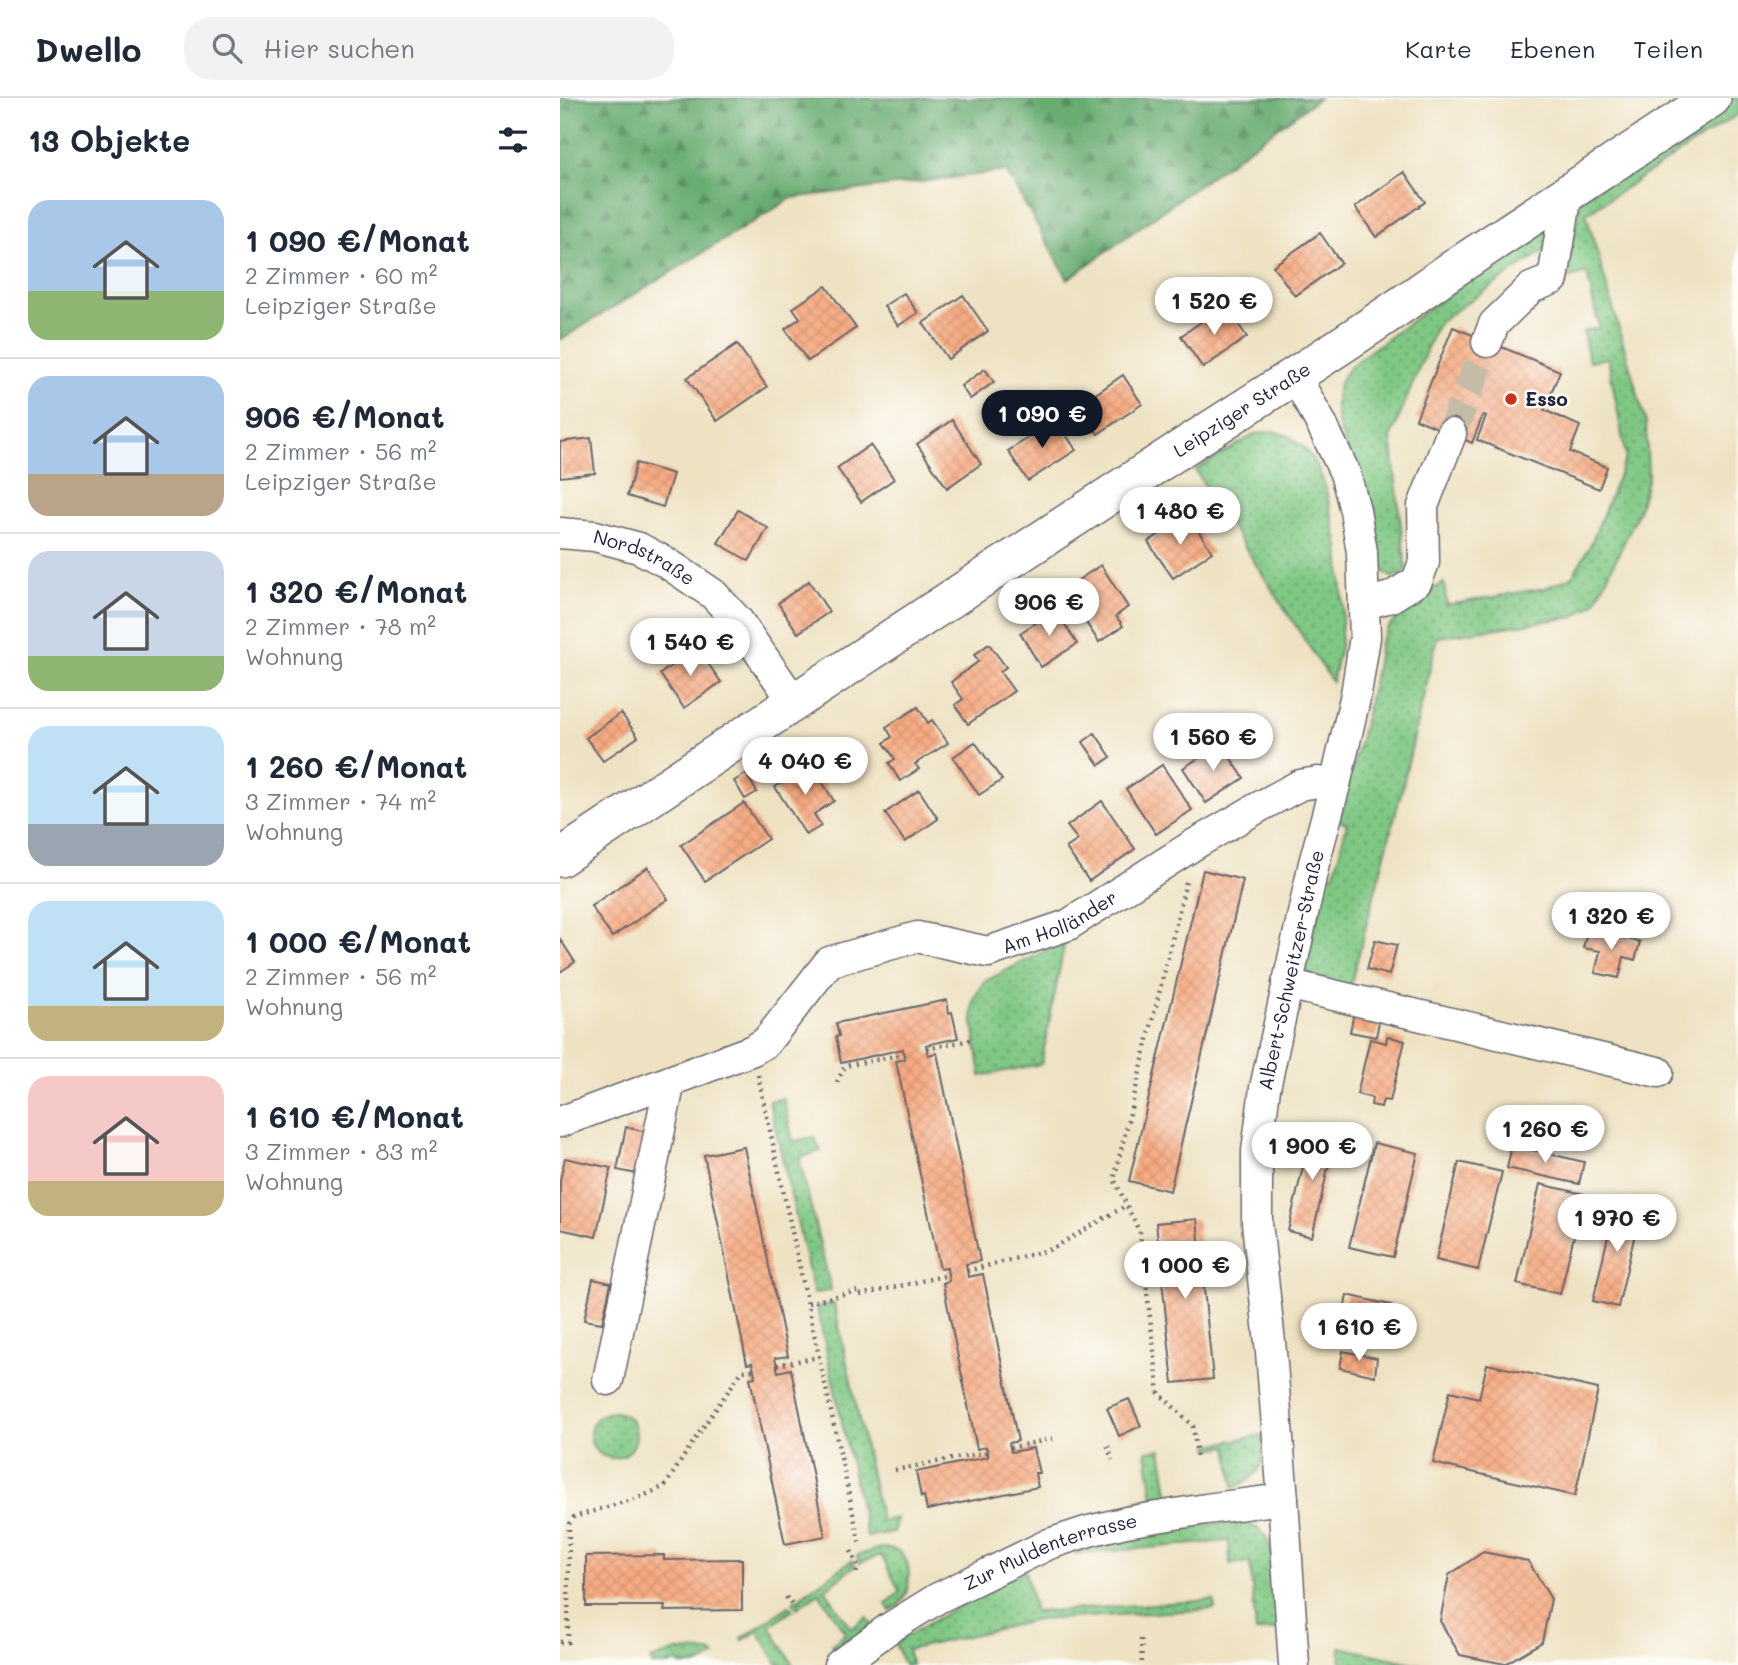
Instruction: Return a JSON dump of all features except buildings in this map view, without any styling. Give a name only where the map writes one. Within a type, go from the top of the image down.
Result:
[{"type":"main road","name":"Leipziger Straße","points":[[560,858],[1190,442],[1295,376],[1712,98]]},
{"type":"street","points":[[1488,342],[1494,324],[1531,288],[1553,279],[1567,194]]},
{"type":"street","name":"Albert-Schweitzer-Straße","points":[[1294,1665],[1271,1352],[1257,1223],[1257,1151],[1265,1088],[1314,863],[1335,785],[1365,637],[1362,552],[1355,510],[1345,473],[1295,376]]},
{"type":"street","points":[[1364,604],[1391,597],[1417,581],[1424,562],[1423,506],[1451,434]]},
{"type":"street","name":"Nordstraße","points":[[560,533],[595,536],[639,548],[713,594],[738,621],[794,702]]},
{"type":"street","name":"Am Holländer","points":[[560,1122],[753,1050],[766,1042],[829,962],[917,937],[988,952],[1068,925],[1258,807],[1300,785],[1318,782],[1335,785]]},
{"type":"street","points":[[1287,984],[1658,1072]]},
{"type":"street","points":[[608,1380],[670,1082]]},
{"type":"street","name":"Zur Muldenterrasse","points":[[839,1665],[888,1629],[938,1598],[1049,1544],[1126,1522],[1283,1499]]},
{"type":"path","points":[[1195,844],[1114,1179],[1140,1233],[1159,1393],[1193,1426],[1197,1456]]},
{"type":"path","points":[[927,1049],[970,1040]]},
{"type":"path","points":[[753,1050],[860,1545]]},
{"type":"path","points":[[837,1082],[845,1066],[905,1054]]},
{"type":"path","points":[[967,1271],[1052,1249],[1127,1205]]},
{"type":"path","points":[[808,1303],[948,1275]]},
{"type":"path","points":[[777,1365],[819,1357]]},
{"type":"path","points":[[560,1642],[568,1642],[569,1524],[574,1517],[641,1497],[664,1486],[742,1371],[754,1370]]},
{"type":"path","points":[[1010,1448],[1055,1438]]},
{"type":"path","points":[[1108,1446],[1111,1460]]},
{"type":"path","points":[[895,1470],[988,1452]]},
{"type":"path","points":[[850,1551],[858,1565],[856,1577]]},
{"type":"path","points":[[786,1597],[794,1609]]},
{"type":"path","points":[[1141,1639],[1142,1665]]},
{"type":"green space","points":[[560,98],[1319,98],[1068,279],[1006,171],[792,198],[560,340]]},
{"type":"green space","points":[[1731,98],[1738,98],[1738,114],[1586,214],[1646,423],[1648,477],[1637,515],[1595,603],[1574,617],[1437,637],[1401,793],[1349,991],[1307,974],[1305,967],[1327,873],[1334,875],[1347,823],[1339,821],[1363,728],[1380,642],[1388,628],[1413,599],[1444,583],[1447,605],[1545,588],[1572,577],[1591,544],[1626,457],[1608,358],[1589,361],[1583,331],[1599,328],[1587,273],[1565,279],[1581,199]]},
{"type":"green space","points":[[1549,220],[1545,250],[1449,315],[1434,331],[1391,437],[1406,571],[1393,577],[1384,572],[1380,564],[1362,490],[1338,423],[1336,400],[1340,383],[1354,363]]},
{"type":"green space","points":[[1273,431],[1289,436],[1305,449],[1317,466],[1325,486],[1339,547],[1343,608],[1340,647],[1332,682],[1195,470],[1255,434]]},
{"type":"green space","points":[[1065,941],[1041,1064],[981,1076],[972,1016],[974,998],[985,981]]},
{"type":"green space","points":[[783,1098],[793,1141],[814,1137],[821,1151],[799,1158],[831,1290],[814,1294],[769,1101]]},
{"type":"green space","points":[[834,1303],[881,1521],[897,1518],[893,1532],[867,1537],[817,1308]]},
{"type":"green space","points":[[613,1412],[630,1418],[636,1435],[630,1452],[613,1458],[596,1452],[590,1435],[596,1418]]},
{"type":"green space","points":[[1262,1435],[1263,1454],[1260,1467],[1251,1478],[1234,1488],[1228,1446],[1209,1449],[1209,1445]]},
{"type":"green space","points":[[1161,1449],[1169,1498],[1134,1504],[1153,1498],[1146,1451]]},
{"type":"green space","points":[[1234,1521],[1258,1529],[1268,1542],[1274,1565],[1279,1629],[1256,1632],[1250,1562],[1230,1564],[1229,1541],[1076,1554],[1074,1551],[1147,1533]]},
{"type":"green space","points":[[880,1548],[900,1552],[908,1565],[908,1587],[899,1605],[890,1611],[886,1604],[900,1592],[881,1555],[859,1563],[857,1556]]},
{"type":"green space","points":[[852,1560],[855,1566],[825,1589],[851,1629],[867,1617],[872,1625],[835,1651],[831,1645],[846,1633],[819,1593],[797,1608],[793,1602]]},
{"type":"green space","points":[[1025,1570],[1035,1612],[1214,1600],[1215,1609],[1037,1620],[907,1650],[912,1665],[904,1665],[895,1643]]},
{"type":"green space","points":[[789,1606],[793,1610],[770,1626],[793,1665],[778,1665],[758,1631],[743,1640],[742,1638]]},
{"type":"green space","points":[[1340,1647],[1422,1665],[1341,1665]]},
{"type":"green space","points":[[677,1651],[710,1652],[715,1656],[699,1665],[680,1665],[678,1661],[668,1665],[652,1665],[650,1660]]},
{"type":"tunnel","points":[[1451,434],[1487,342]]},
{"type":"place","name":"Esso","points":[[1511,399]]}]
